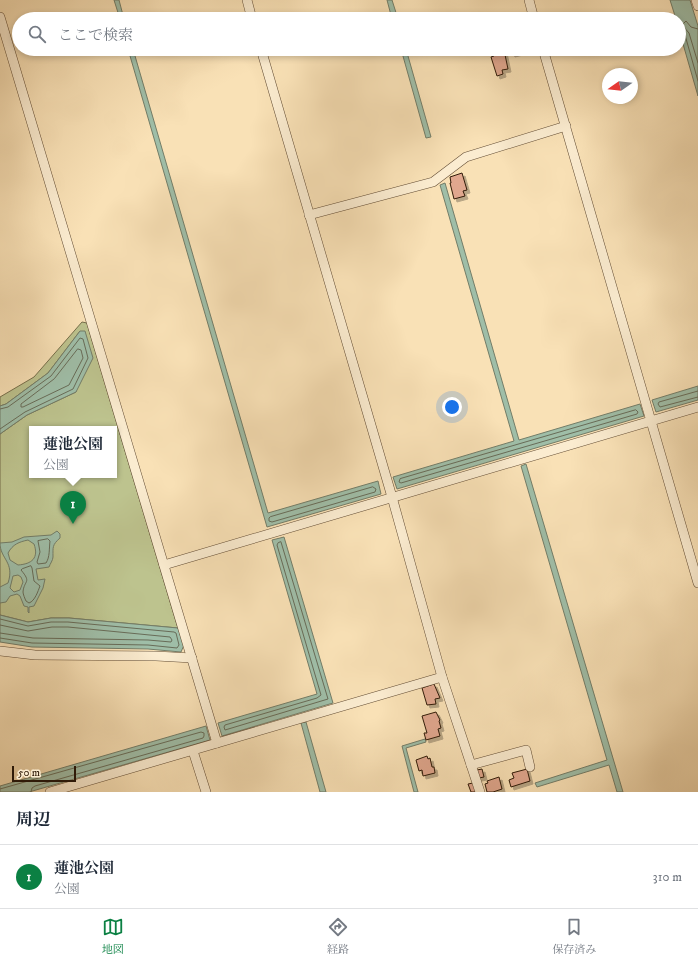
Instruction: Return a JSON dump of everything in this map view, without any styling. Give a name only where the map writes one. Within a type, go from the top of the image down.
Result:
[{"type":"street","points":[[247,0],[250,12]]},
{"type":"street","points":[[529,0],[532,12]]},
{"type":"street","points":[[696,0],[698,6]]},
{"type":"street","points":[[0,17],[217,743]]},
{"type":"street","points":[[263,56],[392,498],[442,677],[480,792]]},
{"type":"street","points":[[545,56],[698,583]]},
{"type":"street","points":[[309,215],[433,182],[466,157],[566,126]]},
{"type":"street","points":[[164,565],[698,407]]},
{"type":"street","points":[[0,651],[35,655],[156,656],[192,658]]},
{"type":"street","points":[[50,792],[442,677]]},
{"type":"street","points":[[471,765],[526,750],[530,766]]},
{"type":"street","points":[[193,751],[206,792]]},
{"type":"green space","points":[[82,322],[87,323],[178,628],[69,618],[51,618],[28,622],[0,615],[0,434],[27,415],[76,392],[80,331],[48,373],[6,404],[0,406],[0,397],[34,377]]},
{"type":"water","points":[[114,0],[119,0],[122,12],[118,12]]},
{"type":"water","points":[[387,0],[392,0],[396,12],[390,12]]},
{"type":"water","points":[[670,0],[690,0],[698,26],[698,96],[686,54],[686,12],[674,12]]},
{"type":"water","points":[[130,56],[135,56],[268,513],[378,481],[381,494],[267,527]]},
{"type":"water","points":[[403,56],[408,56],[431,137],[426,138]]},
{"type":"water","points":[[445,183],[519,440],[640,404],[644,416],[397,489],[393,477],[514,441],[440,185]]},
{"type":"water","points":[[80,331],[85,331],[93,358],[76,392],[27,415],[0,434],[0,406],[6,404],[48,373]]},
{"type":"water","points":[[698,386],[698,400],[656,412],[652,400]]},
{"type":"water","points":[[526,464],[623,792],[617,792],[609,765],[537,787],[535,783],[607,760],[521,466]]},
{"type":"water","points":[[57,531],[60,534],[60,538],[54,546],[53,558],[49,567],[36,569],[38,580],[45,579],[43,588],[34,606],[29,607],[29,613],[28,607],[24,606],[20,596],[17,594],[10,596],[6,602],[0,603],[0,587],[8,583],[10,570],[9,565],[2,553],[0,543],[12,542],[24,537],[51,535]],"holes":[[[28,540],[34,544],[36,553],[35,557],[31,562],[18,565],[10,560],[8,553],[16,544]],[[18,575],[21,577],[23,582],[20,590],[14,592],[10,588],[13,576]]]},
{"type":"water","points":[[284,537],[333,703],[222,736],[218,723],[317,694],[272,540]]},
{"type":"water","points":[[0,615],[28,622],[51,618],[69,618],[178,628],[184,645],[181,652],[148,649],[32,647],[0,642]]},
{"type":"water","points":[[306,722],[326,792],[320,792],[301,723]]},
{"type":"water","points":[[206,726],[210,740],[29,792],[0,792],[0,786]]},
{"type":"water","points":[[425,739],[426,742],[406,748],[418,792],[414,792],[402,746]]},
{"type":"building","points":[[505,56],[508,69],[502,70],[503,74],[497,76],[491,57]]},
{"type":"building","points":[[462,173],[467,190],[463,191],[465,196],[454,199],[450,177]]},
{"type":"building","points":[[434,684],[440,698],[435,699],[436,704],[427,705],[422,688]]},
{"type":"building","points":[[436,712],[440,720],[441,728],[438,729],[440,736],[426,740],[424,733],[427,733],[422,716]]},
{"type":"building","points":[[427,756],[428,759],[430,758],[435,773],[423,776],[422,770],[419,771],[416,760]]},
{"type":"building","points":[[482,769],[484,777],[479,778],[477,770]]},
{"type":"building","points":[[527,769],[530,781],[511,787],[509,780],[514,778],[512,773]]},
{"type":"building","points":[[499,777],[502,789],[487,792],[485,784],[488,783],[487,781]]},
{"type":"building","points":[[473,783],[476,792],[471,792],[468,784]]},
{"type":"place","name":"蓮池公園","points":[[73,524]]}]
